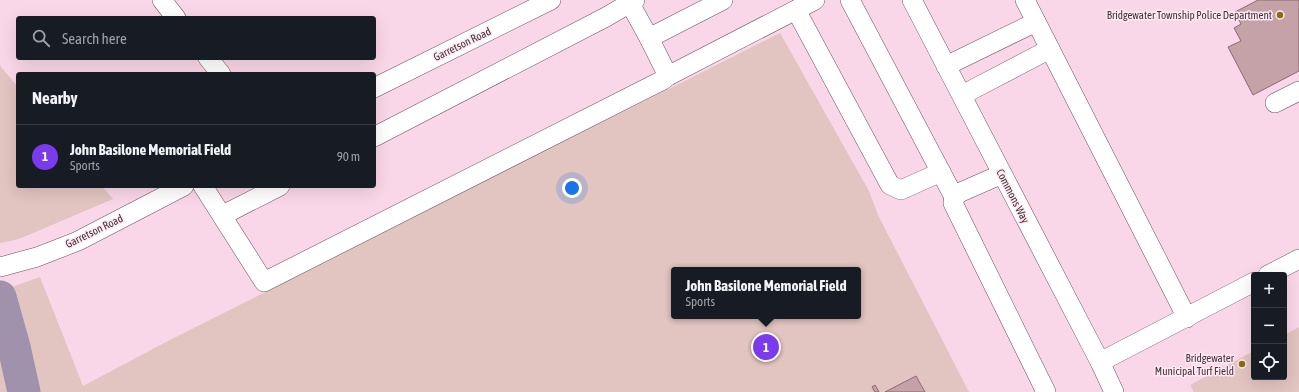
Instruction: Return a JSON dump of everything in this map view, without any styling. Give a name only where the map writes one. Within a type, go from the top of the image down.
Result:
[{"type":"street","points":[[162,0],[174,16]]},
{"type":"street","name":"Garretson Road","points":[[376,87],[551,0]]},
{"type":"street","points":[[649,38],[723,0]]},
{"type":"street","points":[[204,188],[264,282],[663,80],[668,76],[815,0]]},
{"type":"street","points":[[850,0],[954,197],[953,203],[1046,392]]},
{"type":"street","name":"Commons Way","points":[[912,0],[1100,362],[1114,392]]},
{"type":"street","points":[[1025,0],[1187,318]]},
{"type":"street","points":[[376,136],[599,21],[631,1],[668,76]]},
{"type":"street","points":[[796,10],[890,185],[901,190],[941,172]]},
{"type":"street","points":[[946,66],[1036,22]]},
{"type":"street","points":[[962,95],[1050,49]]},
{"type":"street","points":[[210,60],[219,72]]},
{"type":"street","points":[[1275,103],[1299,91]]},
{"type":"street","points":[[954,197],[961,192],[1002,174]]},
{"type":"street","name":"Garretson Road","points":[[0,267],[37,257],[78,241],[180,188]]},
{"type":"street","points":[[223,216],[276,188]]},
{"type":"street","points":[[1274,272],[1299,259]]},
{"type":"street","points":[[1100,362],[1251,284]]},
{"type":"shaded area","points":[[780,33],[869,191],[878,215],[969,392],[0,392],[0,291],[40,277],[83,386],[166,342]]},
{"type":"shaded area","points":[[0,64],[16,85],[16,188],[104,188],[113,199],[19,239],[0,243]]},
{"type":"shaded area","name":"Bridgewater Municipal Turf Field","points":[[1299,327],[1299,392],[1194,392],[1190,385],[1251,353],[1251,380],[1287,380],[1287,333]]},
{"type":"building","points":[[1258,0],[1299,0],[1299,71],[1253,95],[1228,47],[1241,41],[1234,28],[1241,24],[1235,12]]},
{"type":"building","points":[[916,376],[925,392],[885,392]]},
{"type":"building","points":[[875,385],[879,392],[875,392],[872,387]]},
{"type":"waterway","points":[[0,297],[14,347],[24,392]]},
{"type":"place","name":"Bridgewater Township Police Department","points":[[1280,15]]},
{"type":"place","name":"John Basilone Memorial Field","points":[[766,347]]},
{"type":"place","name":"Bridgewater Municipal Turf Field","points":[[1242,364]]}]
